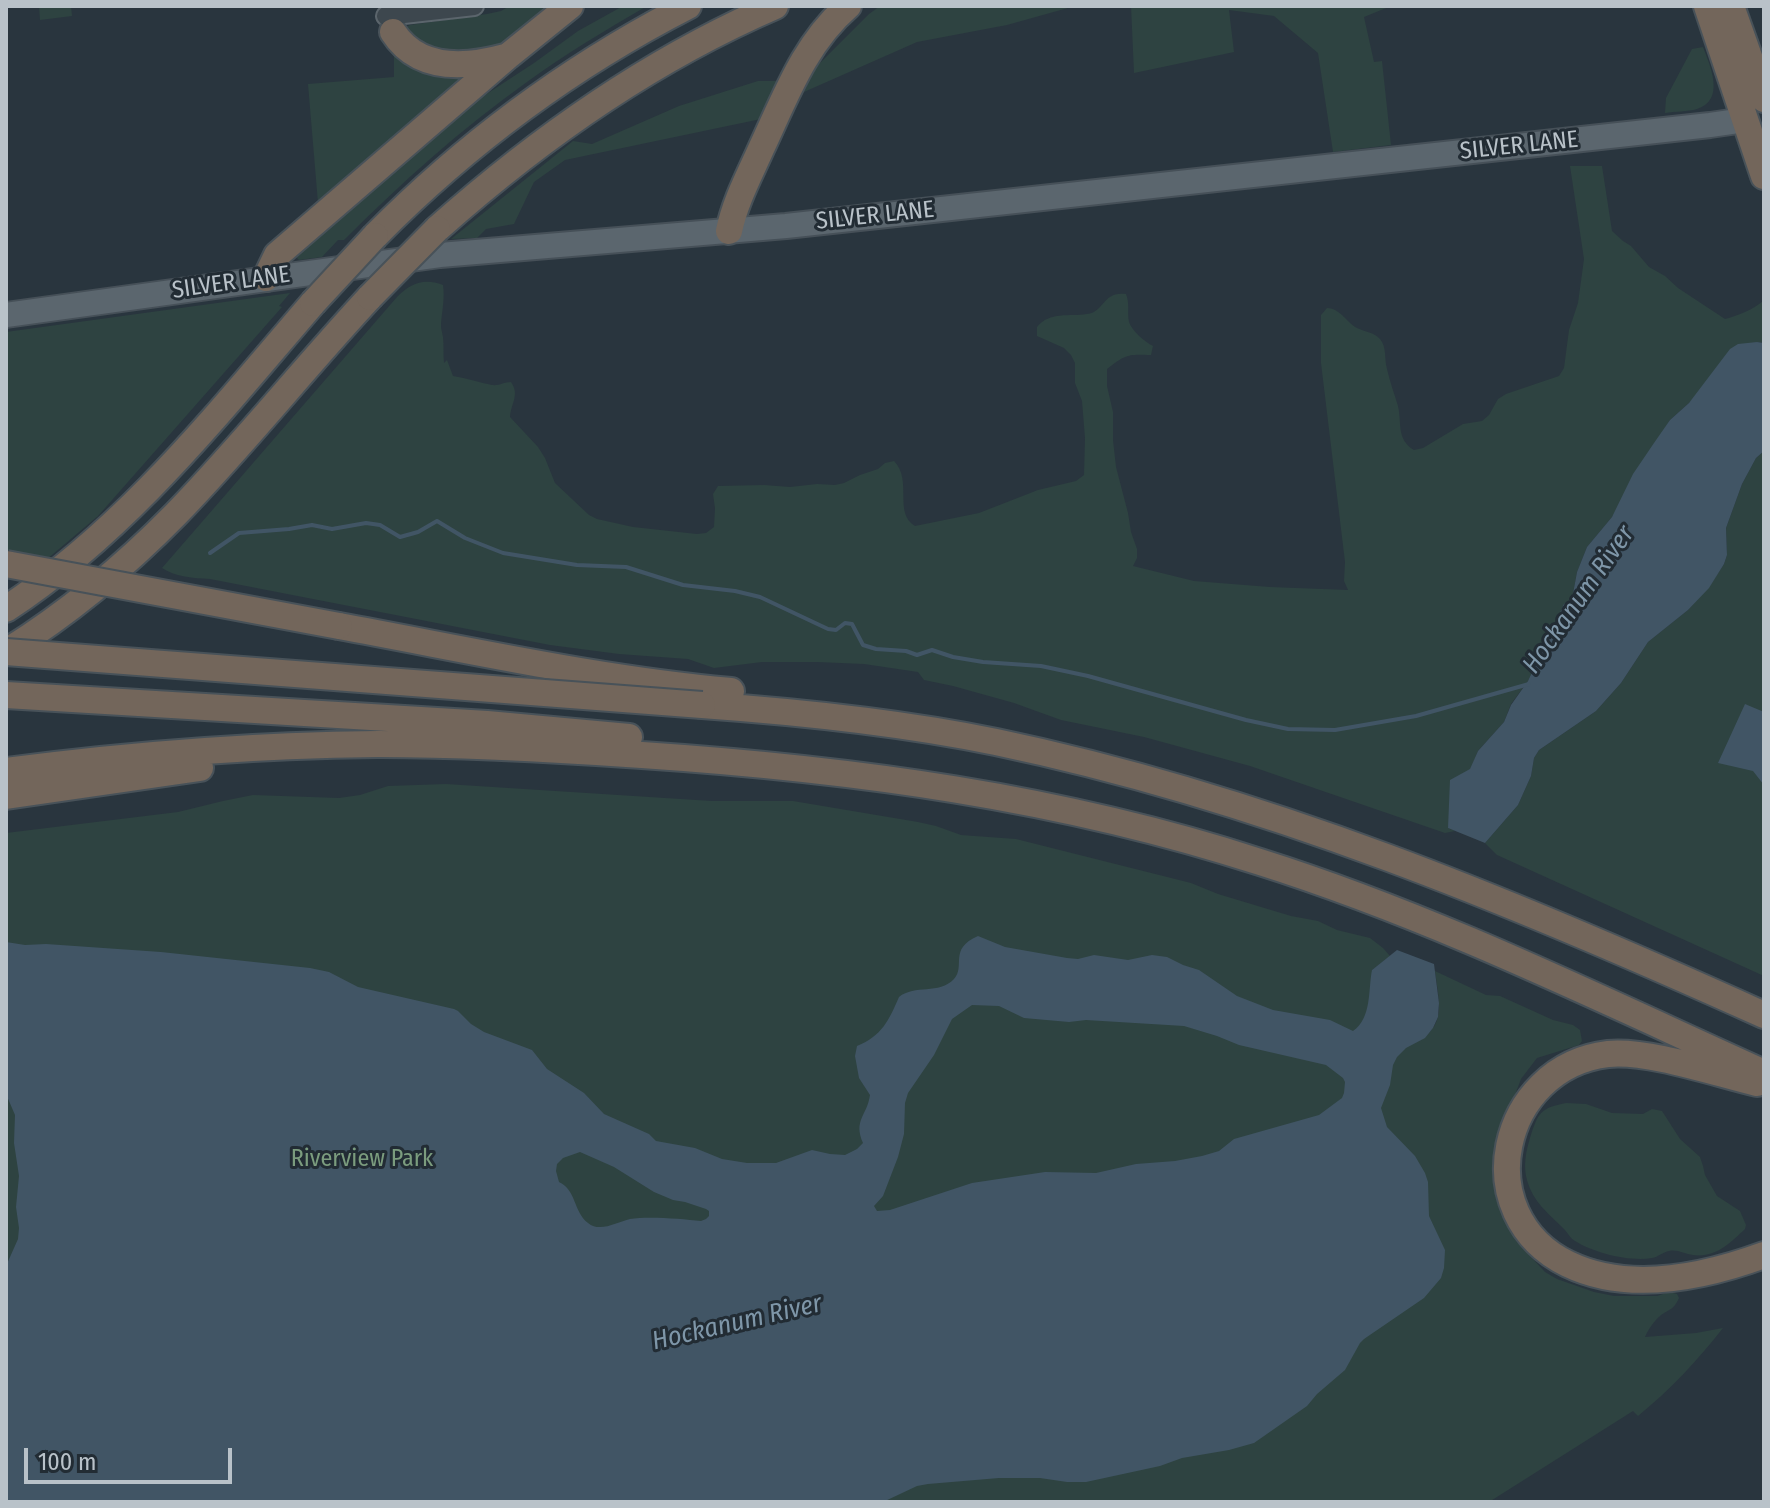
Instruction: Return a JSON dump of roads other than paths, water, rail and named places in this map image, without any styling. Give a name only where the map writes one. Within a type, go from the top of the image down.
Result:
[{"type":"highway","points":[[266,278],[277,255],[570,6]]},
{"type":"highway","points":[[6,609],[74,558],[128,510],[375,236],[452,165],[541,95],[615,47],[688,6]]},
{"type":"highway","points":[[6,652],[100,583],[174,516],[370,297],[478,192],[592,107],[675,56],[775,6]]},
{"type":"highway","points":[[729,231],[738,201],[799,68],[821,33],[848,6]]},
{"type":"highway","points":[[1707,6],[1754,117],[1764,176]]},
{"type":"highway","points":[[1731,6],[1764,99]]},
{"type":"highway","points":[[388,18],[402,44],[412,52],[439,63],[476,64],[508,56]]},
{"type":"highway","points":[[6,564],[703,697],[911,727],[998,743],[1101,767],[1300,825],[1405,863],[1529,912],[1764,1015]]},
{"type":"highway","points":[[6,652],[703,697]]},
{"type":"highway","points":[[6,695],[487,724],[600,734],[726,751],[838,772]]},
{"type":"highway","points":[[6,796],[161,773],[300,758],[376,744]]},
{"type":"highway","points":[[6,771],[173,754],[376,744],[620,753],[752,763],[932,785],[1035,803],[1153,831],[1267,864],[1461,937],[1764,1073]]},
{"type":"highway","points":[[1764,1085],[1645,1056],[1612,1054],[1587,1058],[1558,1072],[1534,1093],[1516,1121],[1506,1164],[1511,1198],[1530,1233],[1555,1257],[1581,1269],[1613,1277],[1651,1279],[1722,1268],[1764,1255]]},
{"type":"main road","name":"SILVER LANE","points":[[6,315],[440,255],[729,231],[1644,133],[1754,117]]},
{"type":"street","points":[[388,18],[474,6]]},
{"type":"water","name":"Hockanum River","points":[[1764,343],[1764,451],[1756,458],[1742,484],[1726,528],[1727,555],[1709,588],[1688,610],[1648,642],[1621,683],[1596,711],[1539,750],[1518,805],[1485,843],[1448,828],[1450,780],[1470,769],[1478,751],[1504,722],[1511,705],[1528,681],[1564,604],[1572,599],[1577,572],[1587,547],[1612,517],[1633,474],[1670,420],[1689,403],[1730,349],[1738,344]]},
{"type":"water","points":[[1745,704],[1764,712],[1764,785],[1753,771],[1718,763]]},
{"type":"water","name":"Riverview Park","points":[[978,936],[1005,947],[1078,959],[1094,955],[1128,960],[1152,955],[1167,957],[1199,970],[1237,996],[1273,1010],[1330,1020],[1353,1031],[1366,1011],[1372,970],[1397,950],[1434,964],[1438,1017],[1425,1038],[1397,1057],[1381,1108],[1387,1127],[1415,1156],[1425,1173],[1429,1216],[1445,1250],[1441,1278],[1424,1298],[1364,1339],[1345,1370],[1307,1406],[1254,1443],[1086,1482],[999,1478],[928,1484],[883,1502],[6,1502],[6,1266],[18,1239],[16,1207],[19,1176],[14,1143],[15,1115],[6,1094],[6,942],[161,952],[329,972],[358,987],[458,1011],[484,1032],[532,1050],[547,1069],[584,1093],[604,1114],[649,1134],[656,1141],[695,1148],[722,1159],[776,1163],[812,1150],[845,1155],[863,1143],[859,1129],[870,1095],[859,1078],[855,1056],[857,1046],[884,1026],[899,997],[912,991],[941,987],[954,979],[959,969],[960,952]],"holes":[[[972,1005],[999,1006],[1024,1018],[1184,1026],[1239,1045],[1326,1065],[1343,1078],[1344,1093],[1342,1098],[1319,1115],[1234,1139],[1219,1151],[1202,1156],[1136,1164],[1096,1173],[1045,1172],[972,1183],[890,1210],[877,1211],[874,1206],[883,1196],[898,1157],[908,1093],[934,1055],[952,1019]],[[580,1152],[614,1167],[654,1192],[706,1209],[709,1216],[701,1221],[638,1218],[603,1227],[593,1226],[583,1218],[569,1191],[559,1182],[556,1171],[557,1164],[563,1158]]]},
{"type":"waterway","name":"Hockanum River","points":[[210,553],[239,533],[312,525],[332,529],[366,523],[380,525],[400,537],[418,532],[437,521],[465,538],[503,553],[577,565],[626,567],[683,585],[760,597],[828,629],[836,630],[845,623],[852,624],[863,645],[876,649],[917,655],[932,650],[983,662],[1041,666],[1288,729],[1335,730],[1416,716],[1529,684]]}]
